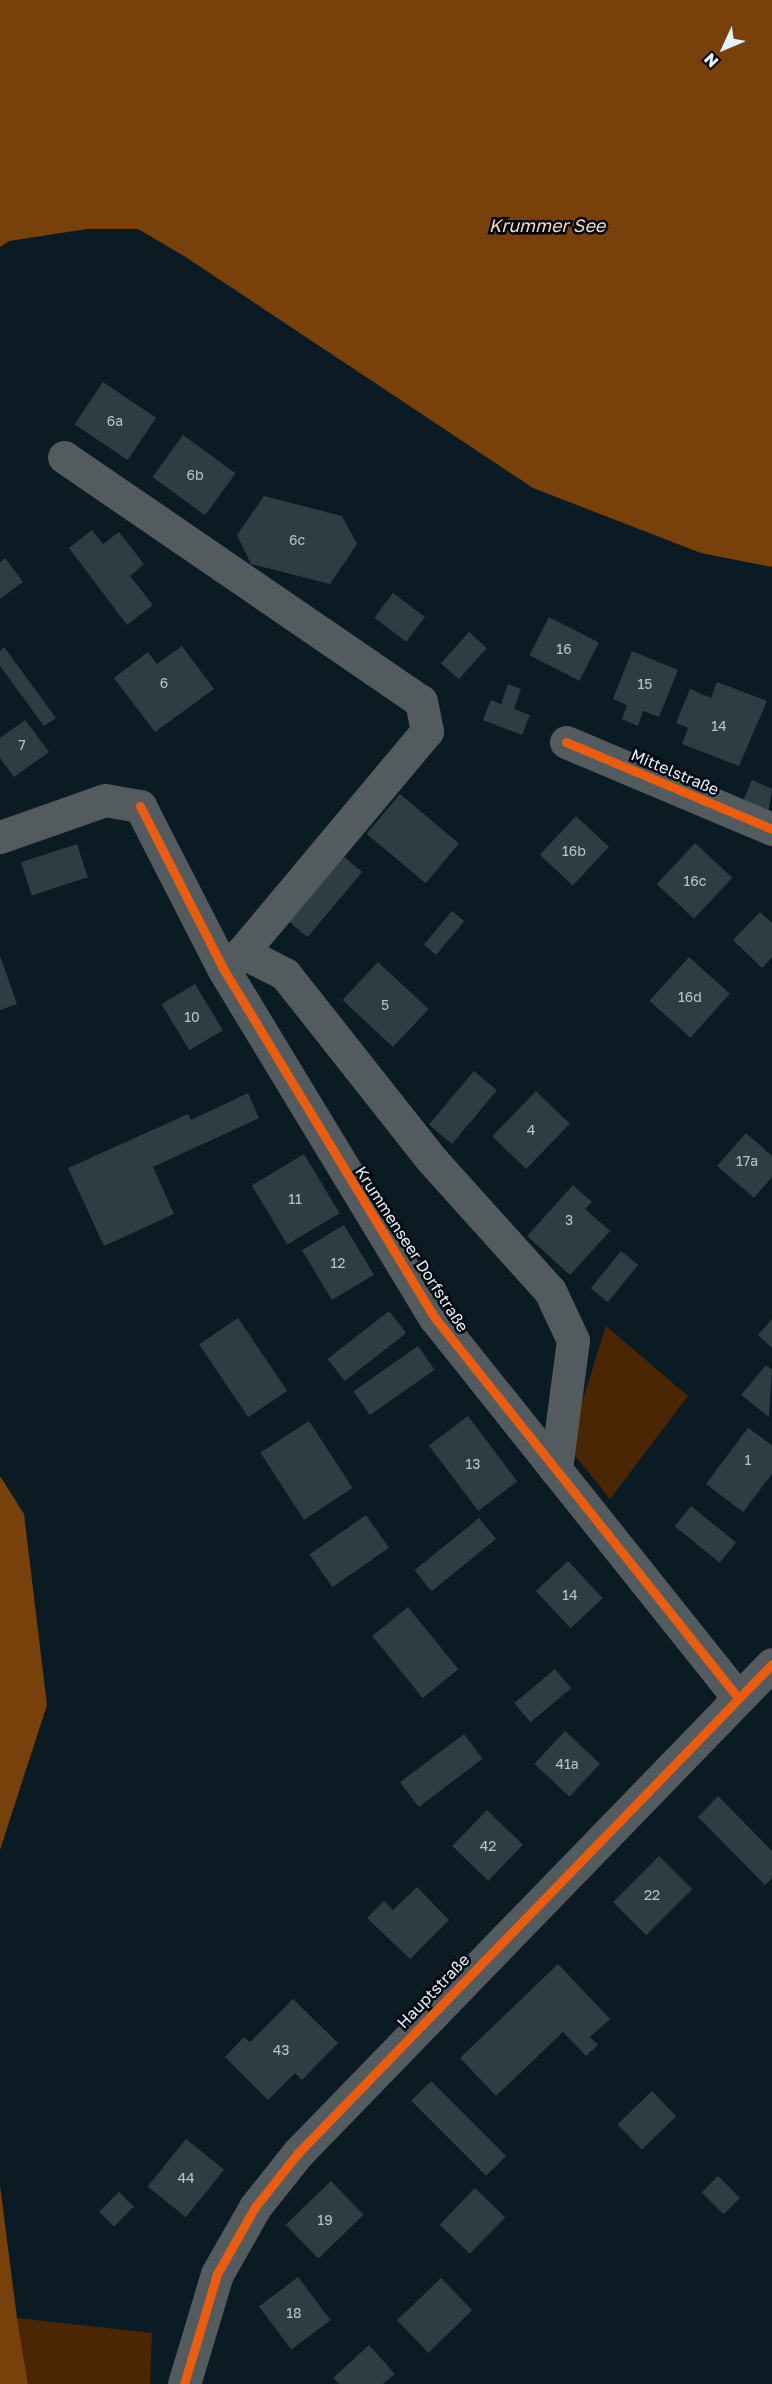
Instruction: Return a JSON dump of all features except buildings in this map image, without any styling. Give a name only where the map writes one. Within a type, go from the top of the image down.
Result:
[{"type":"street","points":[[64,457],[421,701],[427,731],[233,961],[285,974],[432,1160],[550,1291],[573,1340],[556,1470]]},
{"type":"street","name":"Mittelstraße","points":[[566,742],[772,829]]},
{"type":"street","name":"Krummenseer Dorfstraße","points":[[0,837],[105,800],[140,806],[233,961],[435,1318],[738,1698]]},
{"type":"street","name":"Hauptstraße","points":[[184,2384],[217,2274],[255,2207],[298,2153],[772,1664]]},
{"type":"shaded area","points":[[606,1326],[688,1396],[610,1499],[568,1447]]},
{"type":"shaded area","points":[[17,2318],[152,2333],[150,2384],[28,2384]]},
{"type":"water","name":"Krummer See","points":[[0,0],[772,0],[772,567],[701,553],[533,488],[184,256],[138,229],[87,229],[9,241],[0,247]]},
{"type":"water","points":[[0,1476],[24,1514],[47,1705],[0,1850]]},
{"type":"water","points":[[0,2185],[17,2318],[28,2384],[0,2384]]},
{"type":"cycle path","points":[[566,742],[772,829]]},
{"type":"cycle path","points":[[140,806],[224,970],[435,1318],[738,1698]]},
{"type":"cycle path","points":[[184,2384],[217,2274],[255,2207],[298,2153],[772,1664]]}]
